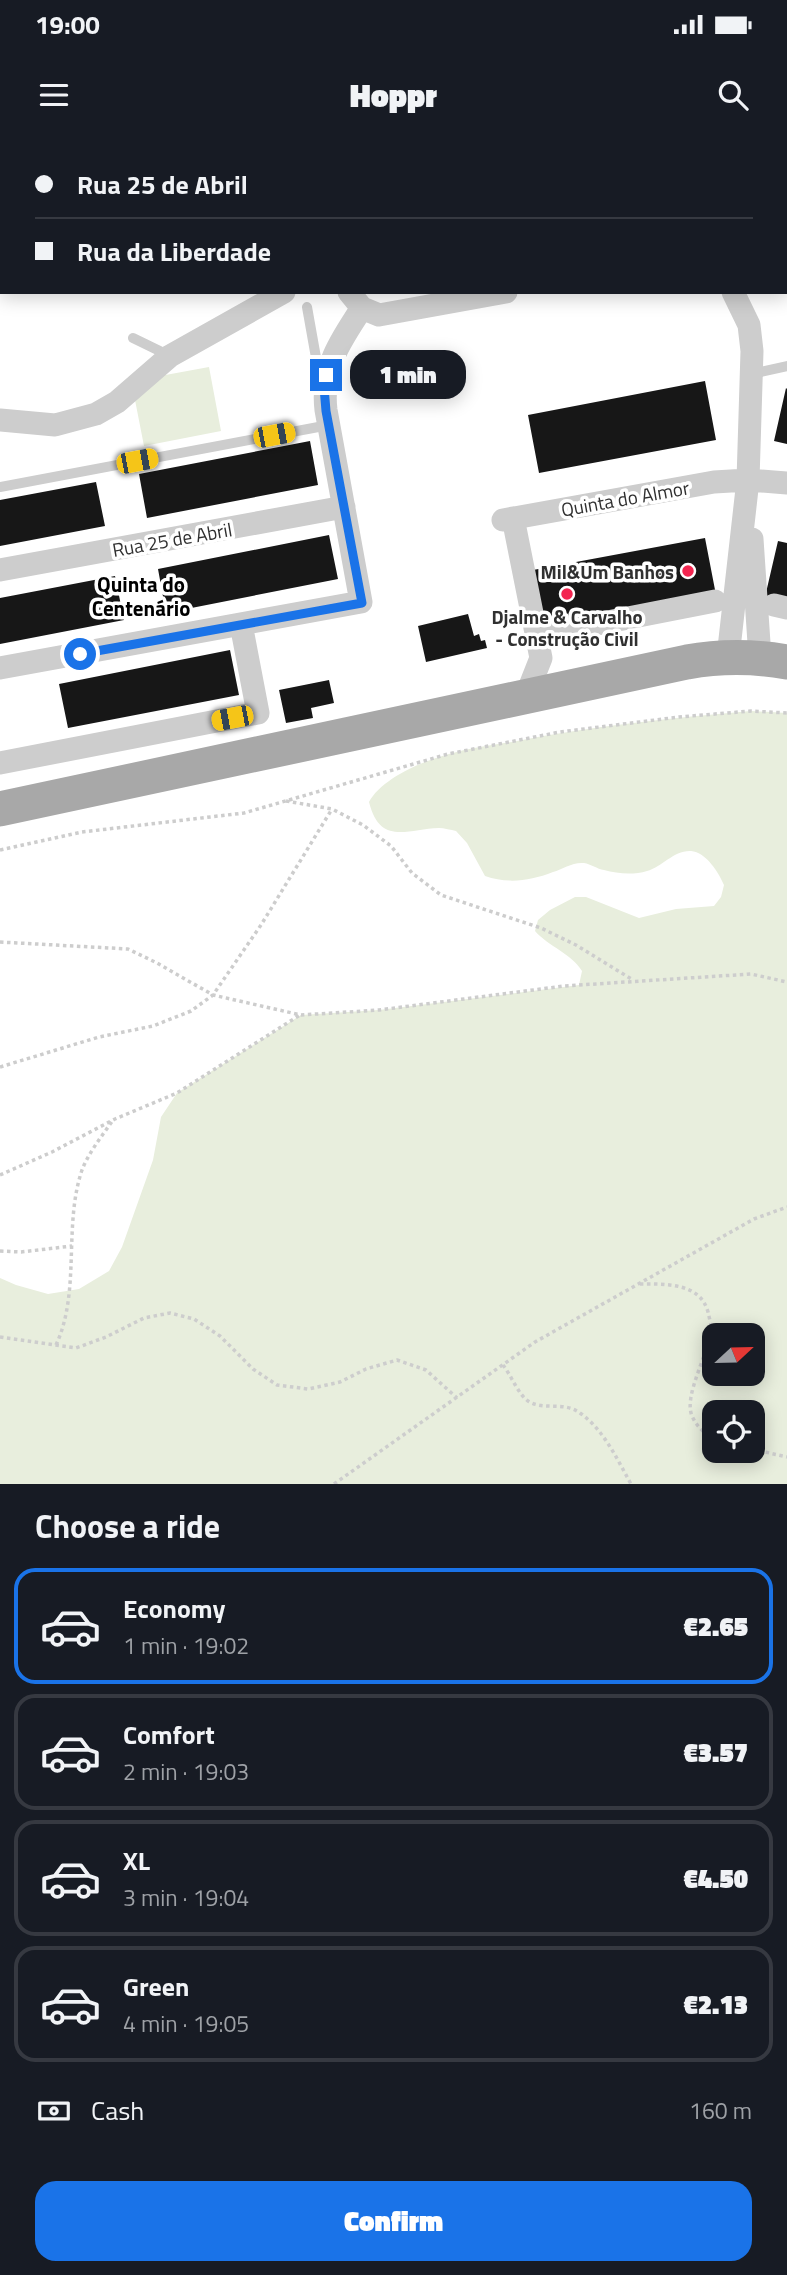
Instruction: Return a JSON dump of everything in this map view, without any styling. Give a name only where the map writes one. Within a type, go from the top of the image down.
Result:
[{"type":"main road","points":[[0,809],[687,662],[758,659]]},
{"type":"street","points":[[0,420],[55,425],[85,418],[117,402],[170,356],[280,294]]},
{"type":"street","points":[[0,668],[362,603],[327,418],[324,387],[330,363],[355,300],[373,314],[386,314],[495,294]]},
{"type":"street","points":[[734,294],[749,325],[752,374],[748,480],[758,659]]},
{"type":"street","points":[[748,480],[758,659]]},
{"type":"street","name":"Quinta do Almor","points":[[536,636],[508,519],[714,482],[748,480],[787,484]]},
{"type":"street","name":"Rua 25 de Abril","points":[[0,570],[344,507]]},
{"type":"street","points":[[526,696],[541,658],[536,636],[715,601]]},
{"type":"street","points":[[0,763],[258,713],[241,624]]},
{"type":"lane","points":[[0,487],[327,418],[307,307]]},
{"type":"lane","points":[[133,338],[170,356]]},
{"type":"lane","points":[[752,374],[787,366]]},
{"type":"path","points":[[0,850],[82,832],[244,813],[448,754],[560,732],[727,713],[787,713]]},
{"type":"path","points":[[284,801],[332,809],[363,825],[391,846],[412,873],[441,895],[541,928],[576,945],[635,982]]},
{"type":"path","points":[[0,1067],[99,1037],[153,1026],[191,1011],[213,995],[261,925],[332,809]]},
{"type":"path","points":[[0,942],[128,949],[213,995],[301,1015],[379,1010],[564,986],[751,974],[787,982]]},
{"type":"path","points":[[0,1175],[115,1119],[177,1093],[301,1015]]},
{"type":"path","points":[[56,1345],[67,1311],[77,1196],[82,1173],[90,1153],[115,1119]]},
{"type":"path","points":[[334,1484],[535,1342],[754,1219],[787,1207]]},
{"type":"path","points":[[0,1251],[22,1252],[72,1246]]},
{"type":"path","points":[[638,1284],[675,1284],[694,1293],[705,1303],[711,1326],[692,1390],[691,1414],[702,1432]]},
{"type":"path","points":[[0,1337],[76,1348],[144,1318],[170,1313],[194,1319],[220,1336],[253,1368],[277,1385],[308,1389],[329,1385],[366,1369],[397,1360],[426,1370],[457,1398]]},
{"type":"path","points":[[503,1365],[514,1380],[519,1393],[528,1401],[546,1407],[563,1405],[579,1412],[601,1432],[631,1484]]},
{"type":"path","points":[[765,1452],[787,1457]]},
{"type":"green space","points":[[209,367],[221,431],[144,446],[135,400],[160,376]]},
{"type":"green space","points":[[751,711],[787,713],[787,1484],[0,1484],[0,1278],[48,1294],[79,1289],[109,1271],[122,1247],[153,1160],[161,1117],[177,1093],[301,1015],[379,1010],[579,985],[582,971],[535,931],[538,920],[550,910],[575,897],[586,897],[639,918],[676,909],[714,906],[721,897],[724,885],[715,869],[702,855],[691,851],[679,853],[652,869],[637,873],[626,874],[580,863],[527,879],[511,881],[485,876],[467,843],[456,831],[439,828],[396,832],[380,825],[369,802],[375,793],[393,778],[416,766],[465,750],[542,736]]},
{"type":"building","points":[[705,381],[716,440],[539,473],[528,415]]},
{"type":"building","points":[[787,389],[787,444],[774,441]]},
{"type":"building","points":[[310,441],[318,485],[147,518],[139,474]]},
{"type":"building","points":[[96,482],[105,526],[0,546],[0,500]]},
{"type":"building","points":[[329,535],[338,579],[166,613],[158,569]]},
{"type":"building","points":[[705,538],[716,595],[544,628],[533,570]]},
{"type":"building","points":[[778,541],[787,543],[787,602],[765,597]]},
{"type":"building","points":[[115,576],[124,620],[0,644],[0,598]]},
{"type":"building","points":[[468,614],[474,636],[479,634],[481,641],[485,640],[487,648],[426,662],[418,626]]},
{"type":"building","points":[[230,650],[239,695],[68,728],[59,684]]},
{"type":"building","points":[[329,680],[334,703],[311,708],[313,718],[286,723],[279,690]]},
{"type":"place","name":"Mil&Um Banhos","points":[[688,571]]},
{"type":"place","name":"Djalme & Carvalho - Construção Civil","points":[[567,594]]},
{"type":"district","name":"Quinta do Centenário","points":[[141,596]]},
{"type":"route","points":[[80,654],[362,603],[326,411],[326,375]]}]
